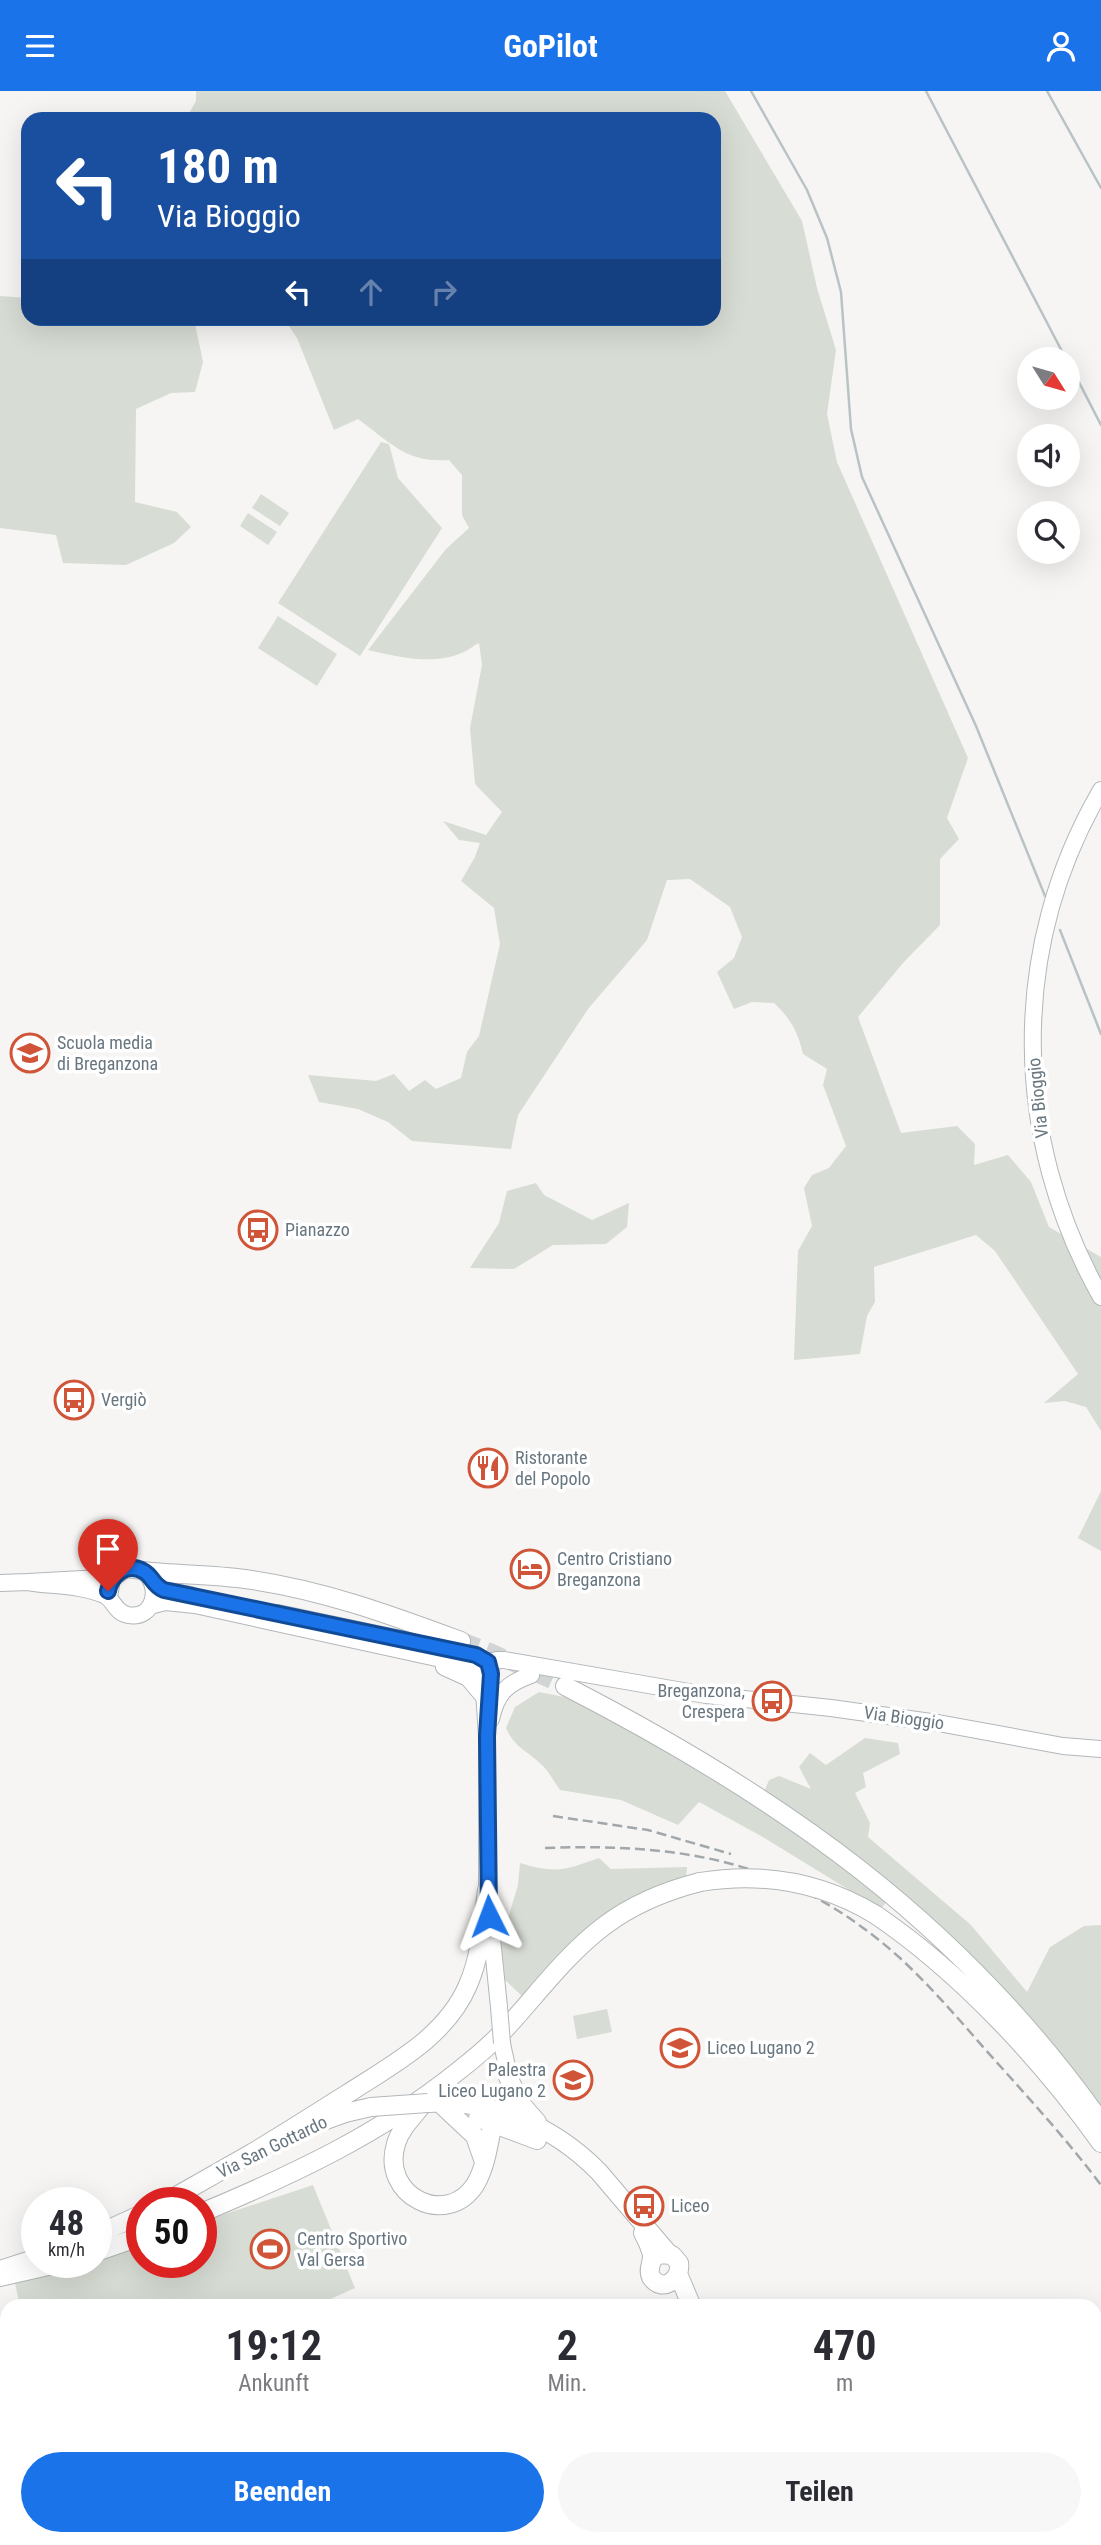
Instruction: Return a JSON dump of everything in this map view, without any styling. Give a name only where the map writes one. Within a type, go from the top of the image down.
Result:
[{"type":"main road","name":"Via Bioggio","points":[[1101,790],[1085,817],[1057,890],[1040,950],[1032,1037],[1034,1091],[1041,1141],[1070,1235],[1101,1297]]},
{"type":"main road","name":"Via Bioggio","points":[[0,1583],[101,1578],[132,1568],[164,1590],[476,1655],[500,1670],[614,1686],[845,1710],[938,1723],[1054,1745],[1101,1749]]},
{"type":"main road","points":[[108,1597],[109,1585],[116,1574]]},
{"type":"main road","points":[[150,1606],[154,1599],[148,1578],[245,1579],[358,1604],[461,1641]]},
{"type":"main road","name":"Via Bioggio","points":[[28,1582],[96,1592],[108,1597],[114,1608],[125,1615],[139,1614],[150,1606],[165,1602],[195,1605],[385,1649],[473,1666],[504,1660],[706,1695]]},
{"type":"main road","points":[[385,1649],[461,1674],[474,1683],[484,1698]]},
{"type":"main road","points":[[487,1736],[484,1670],[488,1662]]},
{"type":"main road","points":[[488,1662],[491,1674],[487,1736],[487,1890],[509,2099],[498,2115]]},
{"type":"main road","points":[[487,1736],[495,1702],[513,1682],[531,1675]]},
{"type":"main road","points":[[565,1686],[722,1772],[876,1881],[940,1936],[994,1989],[1059,2066],[1101,2122]]},
{"type":"main road","points":[[502,2043],[498,2115],[473,2188],[463,2198],[451,2203],[432,2205],[420,2202],[400,2184],[393,2166],[395,2145],[402,2130],[436,2099],[559,1969],[603,1927],[654,1896],[700,1882],[741,1877],[798,1883],[831,1892],[876,1915],[915,1944],[989,2013],[1042,2070],[1101,2143]]},
{"type":"main road","points":[[252,2153],[397,2062],[442,2025],[460,2002],[474,1970],[487,1890]]},
{"type":"main road","points":[[508,2077],[522,2105],[554,2135]]},
{"type":"main road","points":[[436,2099],[471,2131],[479,2144],[484,2162]]},
{"type":"main road","points":[[217,2206],[279,2181],[436,2099]]},
{"type":"main road","name":"Via San Gottardo","points":[[192,2187],[252,2153],[325,2119],[370,2107],[436,2099],[458,2102],[554,2135],[587,2160],[633,2213],[648,2243],[660,2257]]},
{"type":"main road","name":"Via San Gottardo","points":[[498,2115],[609,2184]]},
{"type":"main road","points":[[660,2257],[678,2260],[680,2270],[672,2280],[658,2283],[649,2269],[660,2257]]},
{"type":"main road","points":[[0,2270],[21,2263]]},
{"type":"main road","points":[[0,2277],[21,2272]]},
{"type":"main road","points":[[672,2280],[680,2299]]},
{"type":"main road","points":[[672,2280],[686,2299]]},
{"type":"shaded area","points":[[196,91],[725,91],[802,221],[817,288],[836,350],[827,414],[837,462],[968,758],[947,818],[959,839],[940,859],[940,925],[903,963],[858,1017],[901,1133],[957,1126],[975,1144],[974,1165],[1008,1155],[1031,1182],[1049,1227],[1101,1257],[1101,1431],[1086,1407],[1065,1401],[1044,1403],[1078,1374],[995,1251],[976,1235],[874,1267],[875,1302],[867,1316],[860,1354],[794,1360],[798,1251],[812,1226],[804,1188],[812,1175],[829,1168],[846,1146],[823,1085],[827,1069],[803,1054],[796,1032],[785,1015],[774,1003],[752,1002],[734,1009],[717,972],[734,958],[742,937],[730,907],[690,879],[667,880],[647,940],[588,1009],[518,1115],[511,1149],[412,1141],[388,1122],[358,1109],[319,1102],[308,1075],[376,1081],[394,1074],[409,1091],[425,1080],[436,1089],[461,1078],[467,1052],[479,1036],[500,944],[494,908],[461,881],[480,843],[459,840],[443,821],[486,835],[502,812],[475,784],[470,728],[482,665],[479,643],[466,651],[440,659],[404,657],[368,650],[446,549],[469,528],[462,515],[462,475],[449,460],[421,458],[400,450],[358,419],[334,430],[297,338],[289,326],[721,326],[721,112],[190,112],[196,101]]},
{"type":"shaded area","points":[[0,296],[21,298],[21,326],[195,326],[203,362],[195,392],[171,393],[136,409],[135,502],[177,512],[191,527],[174,543],[126,565],[63,563],[56,535],[0,528]]},
{"type":"shaded area","points":[[381,442],[389,444],[398,478],[442,528],[360,656],[278,603]]},
{"type":"shaded area","points":[[261,494],[289,513],[280,526],[252,508]]},
{"type":"shaded area","points":[[248,513],[277,532],[268,545],[240,526]]},
{"type":"shaded area","points":[[278,616],[337,654],[317,686],[258,648]]},
{"type":"shaded area","points":[[536,1183],[544,1195],[592,1220],[629,1203],[627,1227],[606,1244],[553,1245],[514,1269],[470,1268],[499,1223],[507,1191]]},
{"type":"shaded area","points":[[1101,1491],[1101,1551],[1078,1538]]},
{"type":"shaded area","points":[[539,1692],[564,1697],[605,1715],[758,1805],[846,1868],[886,1903],[880,1909],[761,1836],[699,1802],[678,1825],[621,1800],[560,1790],[544,1767],[518,1745],[506,1728],[515,1707]]},
{"type":"shaded area","points":[[865,1738],[898,1743],[900,1754],[863,1773],[866,1787],[855,1793],[870,1823],[868,1837],[971,1925],[1027,1992],[1050,1947],[1084,1926],[1101,1925],[1101,2113],[1015,2004],[942,1927],[830,1837],[764,1792],[769,1780],[779,1776],[811,1789],[799,1767],[810,1753],[826,1765]]},
{"type":"shaded area","points":[[599,1858],[611,1869],[687,1867],[686,1879],[632,1899],[524,1998],[505,1980],[501,1942],[518,1885],[520,1863],[543,1869],[560,1869]]},
{"type":"shaded area","points":[[607,2009],[612,2032],[577,2039],[573,2016]]},
{"type":"shaded area","name":"Centro Sportivo Val Gersa","points":[[313,2185],[355,2288],[331,2299],[18,2299],[15,2283],[31,2278],[112,2278],[112,2252],[126,2247],[126,2278],[217,2278],[217,2217]]},
{"type":"waterway","points":[[751,91],[807,190],[827,238],[841,292],[851,429],[862,477],[976,726],[1045,896]]},
{"type":"waterway","points":[[926,91],[1060,347]]},
{"type":"waterway","points":[[1047,91],[1101,188]]},
{"type":"waterway","points":[[1080,384],[1101,425]]},
{"type":"waterway","points":[[1060,930],[1101,1034]]},
{"type":"tunnel","points":[[461,1641],[565,1686]]},
{"type":"railway","points":[[553,1816],[648,1830],[731,1854]]},
{"type":"railway","points":[[545,1848],[644,1849],[690,1855],[777,1879],[819,1899],[859,1925],[900,1958],[922,1980],[1044,2115],[1101,2185]]},
{"type":"place","name":"Scuola media di Breganzona","points":[[30,1053]]},
{"type":"place","name":"Pianazzo","points":[[258,1230]]},
{"type":"place","name":"Vergiò","points":[[74,1400]]},
{"type":"place","name":"Ristorante del Popolo","points":[[488,1468]]},
{"type":"place","name":"Centro Cristiano Breganzona","points":[[530,1569]]},
{"type":"place","name":"Breganzona, Crespera","points":[[772,1701]]},
{"type":"place","name":"Liceo Lugano 2","points":[[680,2048]]},
{"type":"place","name":"Palestra Liceo Lugano 2","points":[[573,2080]]},
{"type":"place","name":"Liceo","points":[[644,2206]]},
{"type":"place","name":"Centro Sportivo Val Gersa","points":[[270,2249]]},
{"type":"route","points":[[108,1591],[116,1574],[126,1569],[138,1569],[148,1574],[157,1587],[164,1590],[476,1655],[488,1662],[491,1668],[487,1736],[489,1916]]}]
